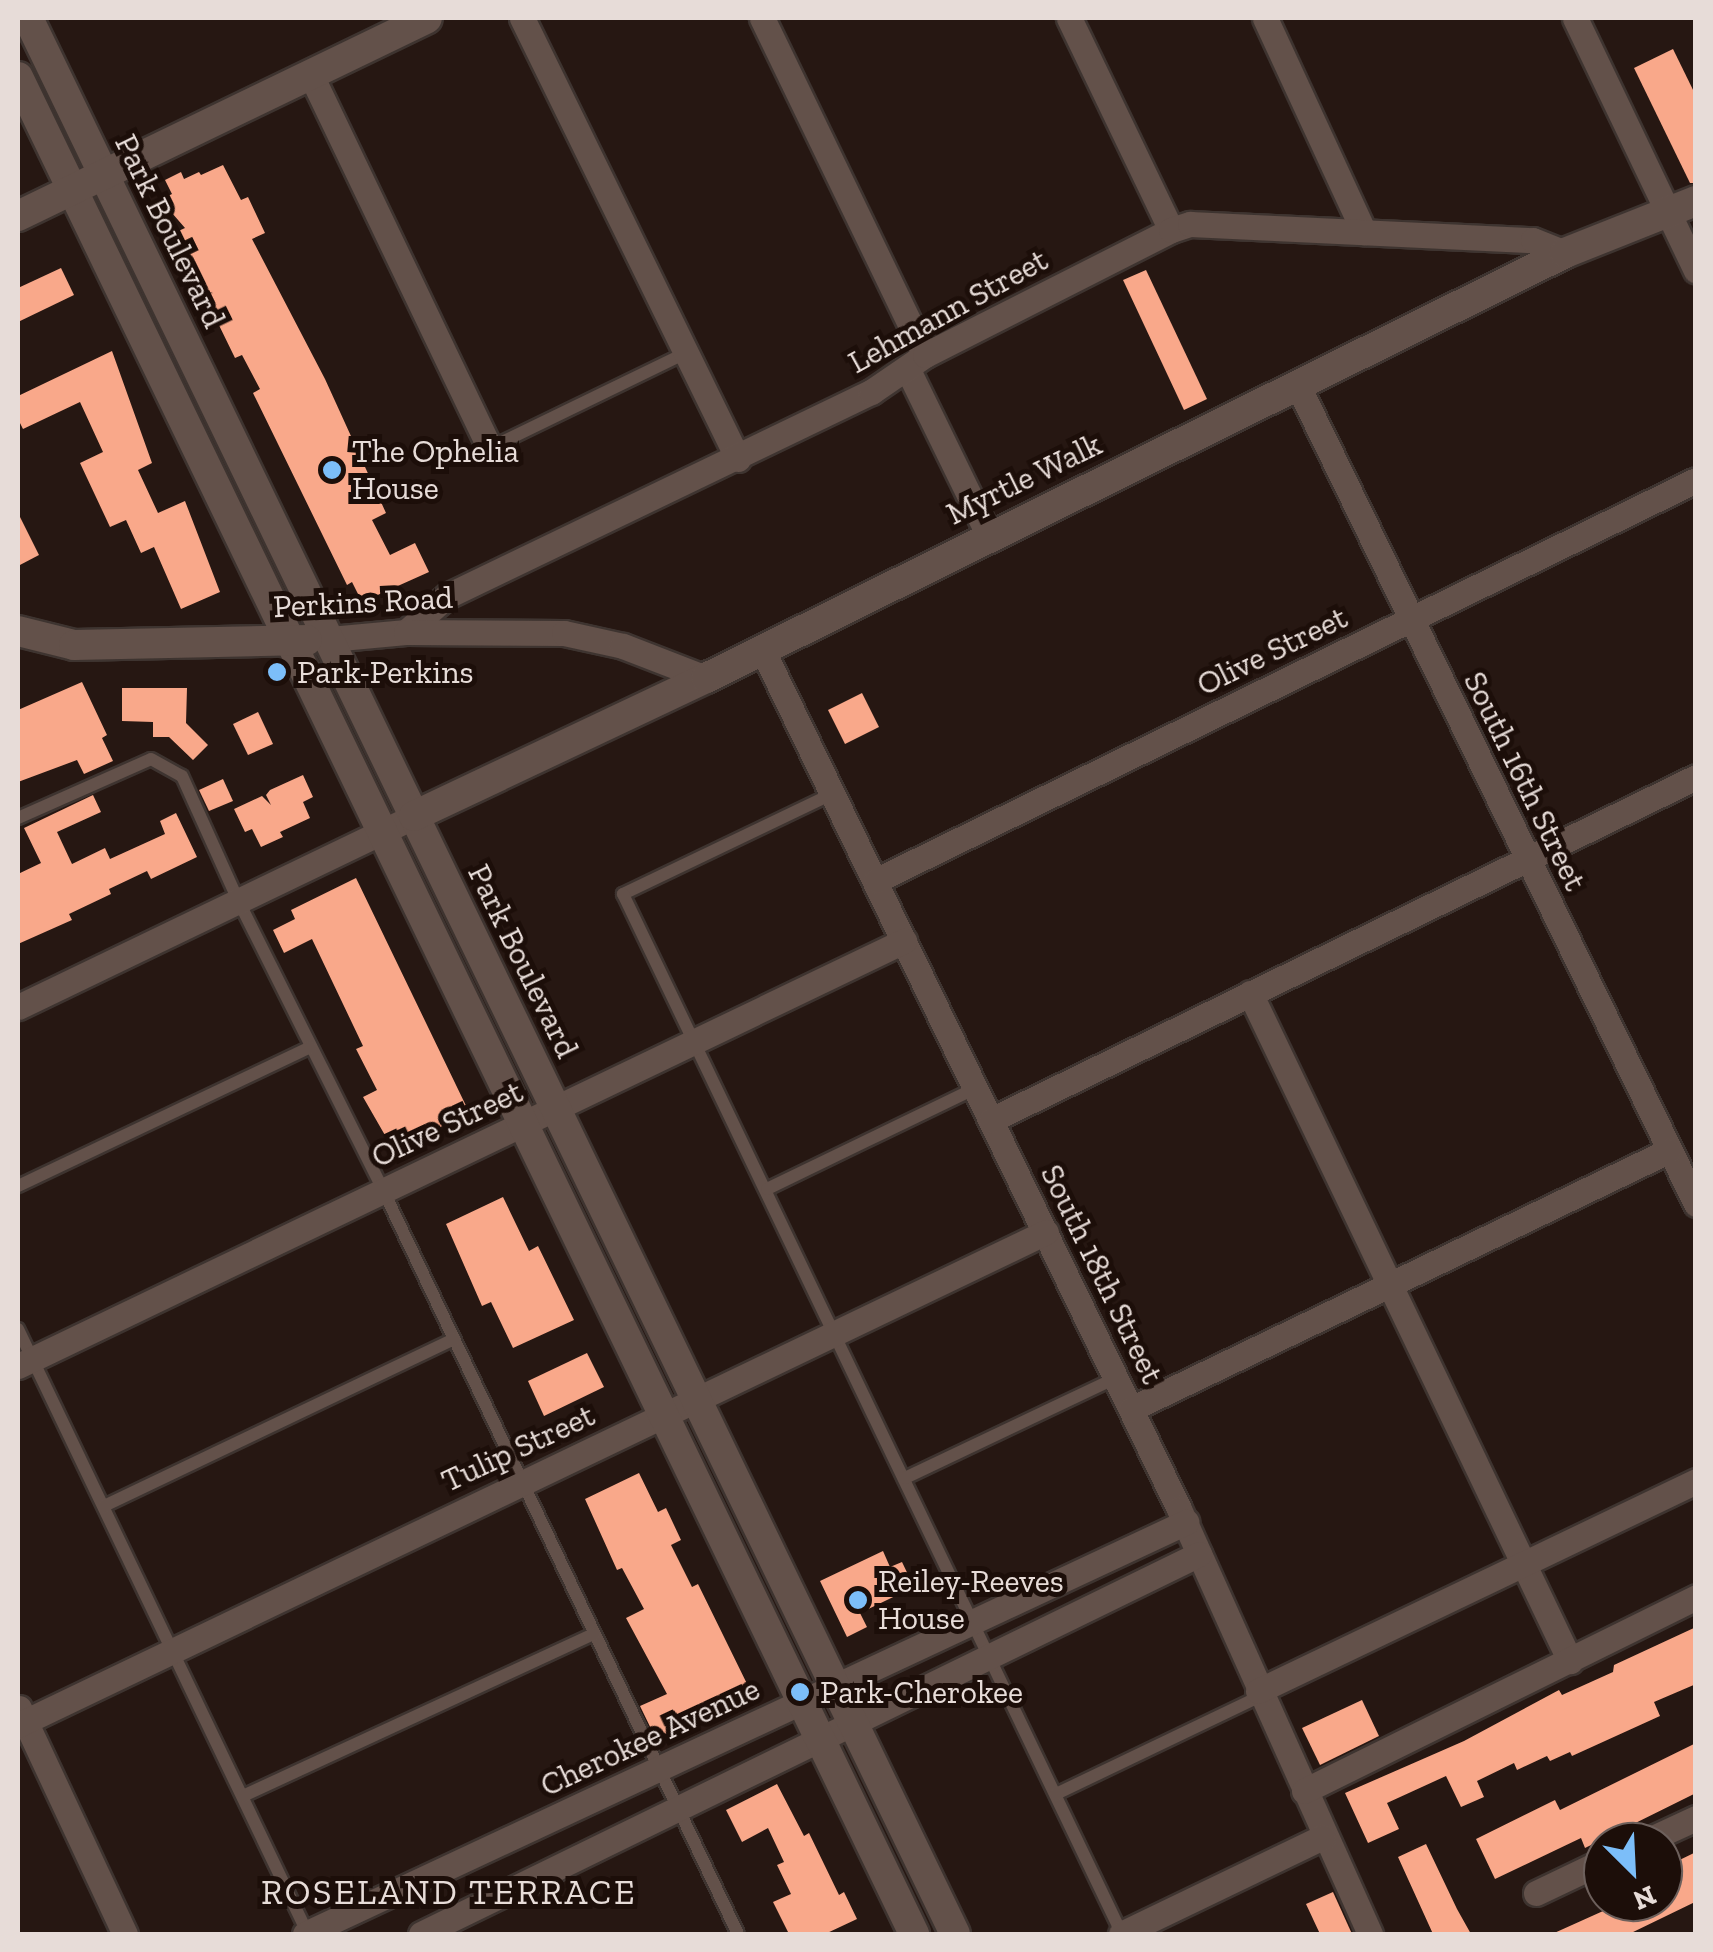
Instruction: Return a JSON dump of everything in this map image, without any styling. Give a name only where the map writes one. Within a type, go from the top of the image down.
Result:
[{"type":"street","name":"Park Boulevard","points":[[28,18],[955,1934]]},
{"type":"street","points":[[18,216],[427,18]]},
{"type":"street","points":[[522,18],[738,459]]},
{"type":"street","points":[[762,18],[916,362],[988,534]]},
{"type":"street","points":[[1069,18],[1171,230]]},
{"type":"street","points":[[1265,18],[1364,232]]},
{"type":"street","points":[[1575,18],[1682,206],[1696,270]]},
{"type":"street","points":[[310,74],[490,448]]},
{"type":"street","points":[[18,77],[914,1934]]},
{"type":"street","name":"Myrtle Walk","points":[[414,816],[706,678],[988,534],[1565,253],[1682,206]]},
{"type":"street","name":"Lehmann Street","points":[[406,632],[447,596],[738,459],[1171,230],[1190,224],[1534,240],[1565,253]]},
{"type":"street","name":"South 16th Street","points":[[1297,384],[1668,1151],[1693,1194]]},
{"type":"street","name":"Olive Street","points":[[877,880],[1696,480]]},
{"type":"street","name":"Perkins Road","points":[[18,631],[74,645],[290,641],[406,632],[564,633],[622,646],[706,678]]},
{"type":"street","name":"South 18th Street","points":[[762,648],[1186,1522],[1259,1693],[1370,1934]]},
{"type":"street","points":[[991,1120],[1696,777]]},
{"type":"street","points":[[18,1007],[414,816]]},
{"type":"street","name":"Olive Street","points":[[25,1363],[904,941]]},
{"type":"street","points":[[1250,993],[1570,1660]]},
{"type":"street","points":[[1131,1409],[1668,1151]]},
{"type":"street","name":"Tulip Street","points":[[20,1718],[174,1650],[521,1481],[837,1336],[1046,1232]]},
{"type":"street","points":[[1259,1693],[1696,1481]]},
{"type":"street","name":"Cherokee Avenue","points":[[307,1934],[1186,1522]]},
{"type":"street","points":[[421,1934],[1200,1554]]},
{"type":"street","points":[[1304,1791],[1696,1596]]},
{"type":"street","points":[[20,1718],[125,1934]]},
{"type":"street","points":[[1121,1934],[1323,1836]]},
{"type":"street","points":[[1536,1893],[1583,1871]]},
{"type":"lane","points":[[490,448],[684,354]]},
{"type":"lane","points":[[18,818],[151,759],[182,776],[238,900],[383,1190],[738,1934]]},
{"type":"lane","points":[[834,793],[623,894],[1121,1934]]},
{"type":"lane","points":[[18,1186],[311,1047]]},
{"type":"lane","points":[[767,1189],[976,1088]]},
{"type":"lane","points":[[18,1329],[25,1363],[104,1506],[307,1934]]},
{"type":"lane","points":[[104,1506],[454,1339]]},
{"type":"lane","points":[[905,1478],[1116,1378]]},
{"type":"lane","points":[[243,1796],[594,1634]]},
{"type":"lane","points":[[1056,1794],[1259,1693]]},
{"type":"building","points":[[1673,49],[1696,96],[1696,183],[1690,183],[1634,68]]},
{"type":"building","points":[[223,165],[241,200],[248,197],[265,233],[252,239],[325,379],[386,513],[372,520],[390,555],[415,543],[429,572],[362,602],[352,582],[347,585],[253,393],[260,389],[242,355],[235,358],[174,233],[185,228],[172,213],[168,196],[172,194],[165,180],[181,172],[184,179],[199,172],[201,175]]},
{"type":"building","points":[[61,268],[74,295],[18,322],[18,288]]},
{"type":"building","points":[[1146,270],[1207,399],[1184,410],[1123,280]]},
{"type":"building","points":[[112,351],[152,463],[138,470],[158,513],[185,501],[220,592],[181,609],[154,547],[141,553],[126,520],[110,527],[80,463],[103,452],[80,402],[23,429],[18,419],[18,396]]},
{"type":"building","points":[[18,513],[39,555],[18,566]]},
{"type":"building","points":[[82,682],[107,735],[102,738],[113,761],[84,774],[77,760],[18,782],[18,710]]},
{"type":"building","points":[[122,688],[187,688],[186,723],[208,745],[193,760],[169,737],[153,737],[153,722],[122,721]]},
{"type":"building","points":[[862,693],[879,727],[845,744],[828,710]]},
{"type":"building","points":[[258,712],[273,744],[248,755],[233,724]]},
{"type":"building","points":[[303,775],[313,797],[303,802],[310,818],[280,832],[283,837],[261,847],[252,829],[245,832],[234,809],[262,796],[271,805],[266,795],[270,790]]},
{"type":"building","points":[[223,779],[233,801],[209,811],[199,790]]},
{"type":"building","points":[[93,795],[101,812],[57,832],[72,864],[105,848],[110,859],[165,834],[160,821],[176,813],[197,857],[151,879],[147,871],[109,889],[111,894],[69,914],[72,920],[18,944],[18,874],[41,863],[24,828]]},
{"type":"building","points":[[356,878],[470,1114],[402,1144],[396,1132],[386,1137],[363,1097],[377,1090],[356,1049],[363,1046],[312,939],[284,953],[273,930],[295,919],[291,910]]},
{"type":"building","points":[[503,1197],[529,1251],[538,1246],[574,1320],[513,1348],[491,1302],[482,1306],[446,1224]]},
{"type":"building","points":[[587,1353],[604,1387],[544,1416],[528,1381]]},
{"type":"building","points":[[639,1473],[658,1512],[666,1508],[681,1540],[671,1545],[692,1587],[698,1584],[752,1694],[656,1739],[640,1706],[667,1694],[626,1618],[644,1609],[622,1568],[617,1570],[585,1499]]},
{"type":"building","name":"Reiley-Reeves House","points":[[883,1551],[890,1567],[902,1562],[914,1587],[860,1613],[867,1627],[847,1637],[820,1581]]},
{"type":"building","points":[[1696,1627],[1696,1684],[1654,1702],[1660,1716],[1572,1756],[1570,1752],[1550,1761],[1547,1756],[1517,1770],[1514,1763],[1477,1781],[1484,1797],[1461,1807],[1446,1776],[1387,1803],[1399,1829],[1368,1843],[1345,1793],[1464,1741],[1559,1690],[1562,1695],[1613,1672],[1614,1665]]},
{"type":"building","points":[[1362,1700],[1379,1736],[1320,1765],[1302,1728]]},
{"type":"building","points":[[1696,1743],[1696,1793],[1637,1822],[1583,1822],[1583,1843],[1581,1838],[1495,1879],[1476,1839],[1555,1800],[1560,1810]]},
{"type":"building","points":[[777,1784],[804,1836],[809,1833],[839,1895],[844,1892],[857,1919],[825,1934],[789,1934],[773,1902],[791,1894],[777,1865],[784,1862],[768,1828],[742,1842],[726,1810]]},
{"type":"building","points":[[1426,1844],[1471,1934],[1433,1934],[1398,1857]]},
{"type":"building","points":[[1696,1852],[1695,1902],[1683,1908],[1683,1858]]},
{"type":"building","points":[[1333,1892],[1352,1934],[1320,1934],[1306,1904]]},
{"type":"building","points":[[1583,1920],[1654,1922],[1629,1934],[1552,1934]]},
{"type":"place","name":"The Ophelia House","points":[[332,470]]},
{"type":"place","name":"Park-Perkins","points":[[277,672]]},
{"type":"place","name":"Reiley-Reeves House","points":[[858,1600]]},
{"type":"place","name":"Park-Cherokee","points":[[800,1692]]},
{"type":"district","name":"ROSELAND TERRACE","points":[[449,1892]]}]
